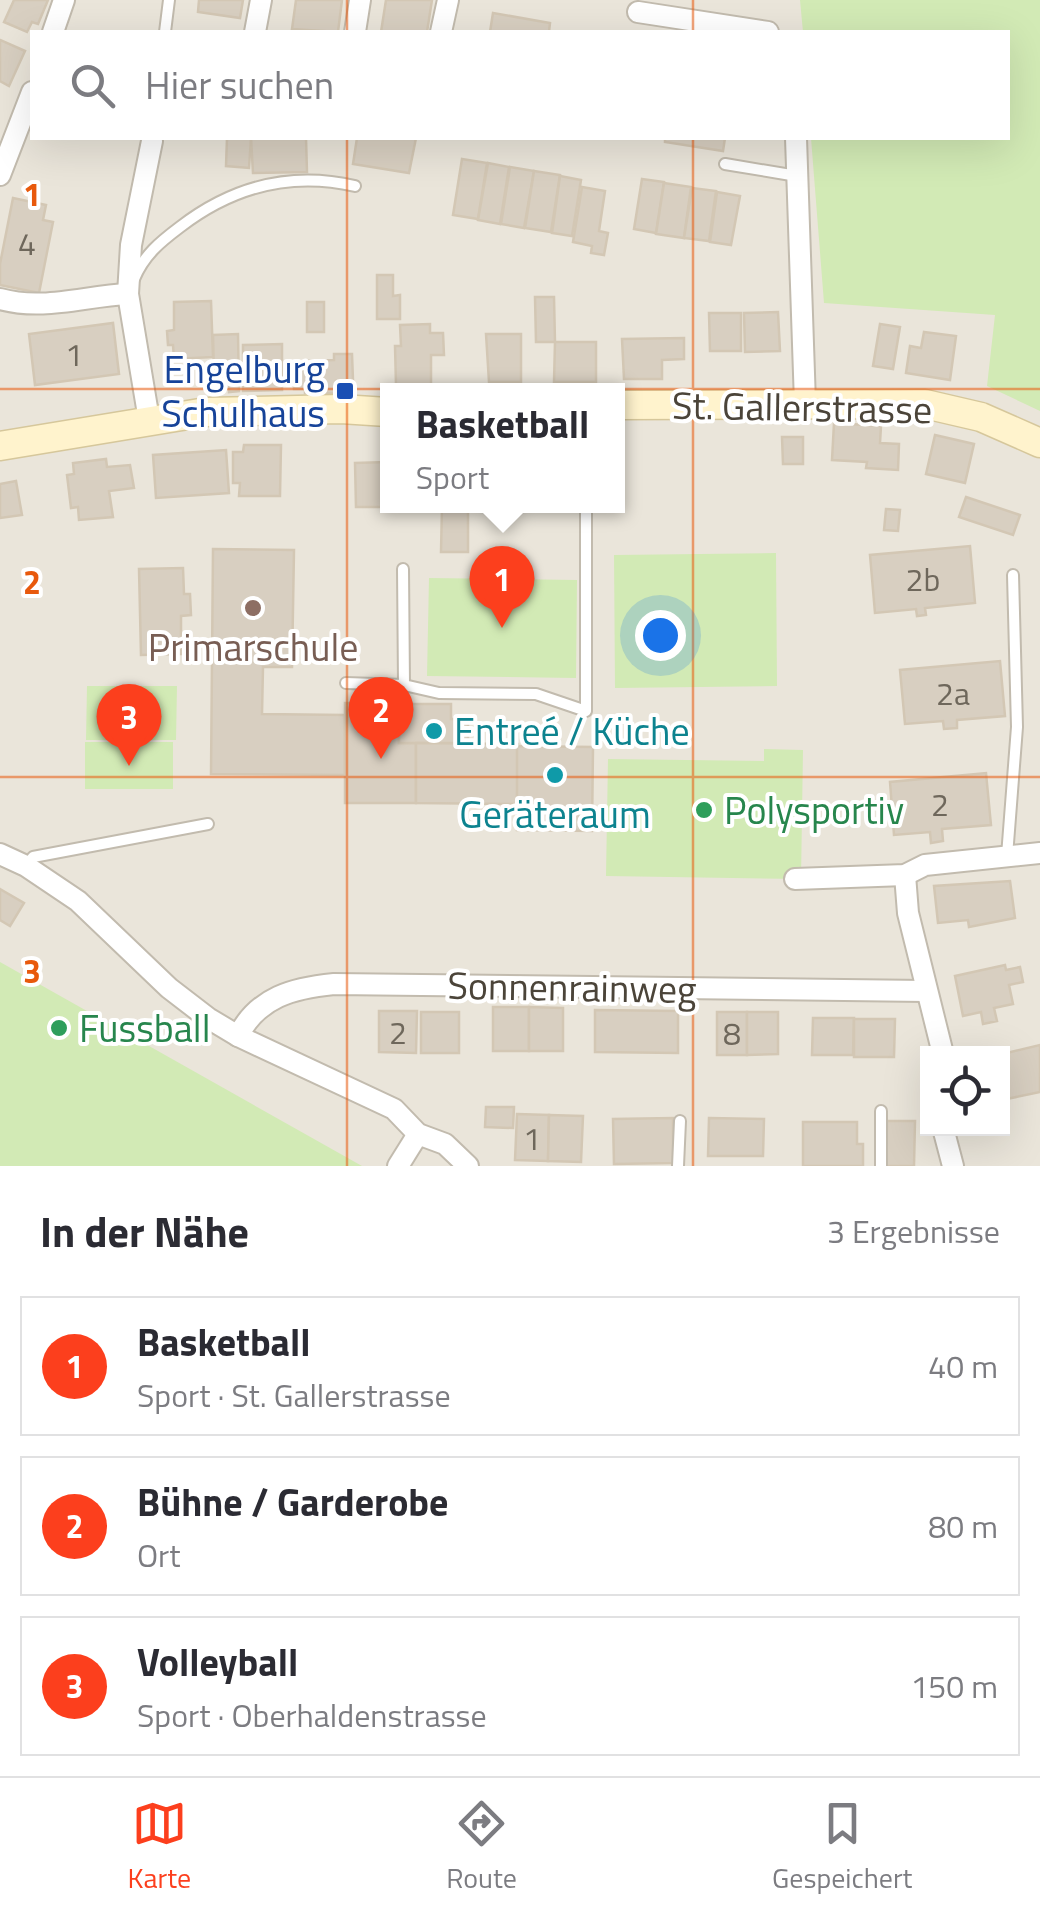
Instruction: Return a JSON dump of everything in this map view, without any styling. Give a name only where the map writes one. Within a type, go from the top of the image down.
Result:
[{"type":"street","points":[[55,30],[64,0]]},
{"type":"street","points":[[255,30],[260,0]]},
{"type":"street","points":[[355,30],[360,0]]},
{"type":"street","points":[[441,30],[448,0]]},
{"type":"street","points":[[638,12],[755,30]]},
{"type":"street","points":[[0,175],[30,97]]},
{"type":"street","points":[[149,420],[128,294],[131,245],[152,140]]},
{"type":"street","points":[[796,140],[806,404]]},
{"type":"street","points":[[0,299],[44,306],[74,298],[128,294]]},
{"type":"street","name":"St. Gallerstrasse","points":[[625,406],[925,404],[980,417],[1040,443]]},
{"type":"street","points":[[0,446],[149,420],[224,412],[380,412]]},
{"type":"street","points":[[794,879],[905,874],[926,865],[1040,852]]},
{"type":"street","points":[[0,854],[78,900],[169,988],[238,1036],[394,1110],[418,1134],[445,1144],[468,1166]]},
{"type":"street","points":[[905,874],[908,913],[941,1046]]},
{"type":"street","name":"Sonnenrainweg","points":[[238,1036],[260,1008],[282,992],[334,984],[926,991]]},
{"type":"street","points":[[398,1166],[418,1134]]},
{"type":"street","points":[[946,1136],[953,1166]]},
{"type":"lane","points":[[165,30],[169,0]]},
{"type":"lane","points":[[725,164],[797,176]]},
{"type":"lane","points":[[128,294],[140,264],[156,245],[224,198],[280,181],[324,179],[354,186]]},
{"type":"lane","points":[[346,684],[404,685],[439,693],[536,694],[586,711],[586,513]]},
{"type":"lane","points":[[404,569],[404,685]]},
{"type":"lane","points":[[1007,856],[1018,727],[1013,575]]},
{"type":"lane","points":[[26,866],[33,857],[208,824]]},
{"type":"lane","points":[[881,1166],[882,1111]]},
{"type":"lane","points":[[678,1166],[680,1122]]},
{"type":"shaded area","points":[[0,0],[1040,0],[1040,1166],[0,1166]]},
{"type":"green space","points":[[800,0],[1040,0],[1040,411],[987,386],[995,315],[824,303],[811,140],[1010,140],[1010,30],[803,30]]},
{"type":"green space","points":[[776,553],[777,686],[615,688],[614,555]]},
{"type":"green space","points":[[429,578],[577,580],[576,678],[427,676]]},
{"type":"green space","points":[[87,686],[177,686],[176,740],[86,740]]},
{"type":"green space","points":[[85,742],[173,742],[173,789],[85,789]]},
{"type":"green space","name":"Polysportiv","points":[[764,749],[803,750],[801,879],[606,876],[608,759],[764,761]]},
{"type":"green space","name":"Fussball","points":[[0,962],[362,1166],[0,1166]]},
{"type":"building","points":[[14,0],[48,0],[38,24],[32,22],[27,32],[4,22]]},
{"type":"building","points":[[199,0],[243,0],[240,18],[198,12]]},
{"type":"building","points":[[296,0],[342,0],[338,30],[292,29]]},
{"type":"building","points":[[386,0],[432,0],[427,30],[381,30]]},
{"type":"building","points":[[493,13],[550,23],[549,30],[490,30]]},
{"type":"building","points":[[0,40],[25,51],[9,86],[0,81]]},
{"type":"building","points":[[227,140],[251,140],[249,168],[226,166]]},
{"type":"building","points":[[251,140],[306,140],[307,172],[253,173]]},
{"type":"building","points":[[357,140],[416,140],[409,173],[353,164]]},
{"type":"building","points":[[665,140],[725,140],[723,151]]},
{"type":"building","points":[[462,159],[487,163],[478,219],[453,215]]},
{"type":"building","points":[[488,163],[509,167],[500,224],[478,220]]},
{"type":"building","points":[[510,167],[534,171],[524,228],[501,224]]},
{"type":"building","points":[[534,171],[560,175],[551,232],[525,228]]},
{"type":"building","points":[[560,176],[581,180],[572,236],[552,233]]},
{"type":"building","points":[[642,179],[664,182],[656,233],[634,229]]},
{"type":"building","points":[[664,183],[691,187],[684,238],[656,234]]},
{"type":"building","points":[[582,187],[605,191],[599,231],[608,233],[604,255],[591,253],[592,246],[573,242]]},
{"type":"building","points":[[692,188],[716,191],[709,241],[684,238]]},
{"type":"building","points":[[717,192],[740,196],[731,245],[710,242]]},
{"type":"building","points":[[13,198],[46,205],[43,220],[53,222],[39,293],[0,285],[0,264]]},
{"type":"building","points":[[377,275],[393,275],[393,296],[400,295],[400,319],[377,319]]},
{"type":"building","points":[[535,297],[554,297],[555,342],[536,342]]},
{"type":"building","points":[[211,301],[213,357],[174,359],[167,331],[174,330],[174,302]]},
{"type":"building","points":[[307,302],[324,302],[324,332],[307,332]]},
{"type":"building","points":[[778,312],[780,351],[745,352],[744,313]]},
{"type":"building","points":[[709,313],[741,313],[741,351],[710,351]]},
{"type":"building","points":[[113,323],[119,374],[35,385],[29,334]]},
{"type":"building","points":[[430,324],[430,333],[443,333],[444,355],[431,355],[431,383],[396,383],[395,346],[401,346],[400,325]]},
{"type":"building","points":[[880,324],[900,327],[893,369],[873,366]]},
{"type":"building","points":[[924,332],[956,336],[950,380],[906,373],[910,346],[921,348]]},
{"type":"building","points":[[238,334],[239,391],[229,392],[229,375],[214,375],[213,335]]},
{"type":"building","points":[[486,334],[521,334],[521,382],[489,382]]},
{"type":"building","points":[[684,338],[684,359],[662,360],[662,379],[624,379],[622,339]]},
{"type":"building","points":[[555,342],[596,342],[596,382],[554,382]]},
{"type":"building","points":[[282,344],[282,390],[243,391],[243,345]]},
{"type":"building","points":[[334,354],[352,354],[353,380],[336,381],[335,393],[294,389],[293,370],[303,370],[302,361],[334,360]]},
{"type":"building","points":[[834,423],[881,426],[880,443],[899,444],[898,470],[866,468],[867,462],[832,460]]},
{"type":"building","points":[[935,435],[974,444],[965,483],[926,474]]},
{"type":"building","points":[[782,437],[803,437],[803,464],[783,464]]},
{"type":"building","points":[[244,445],[281,445],[280,496],[239,496],[240,483],[233,483],[233,452],[243,452]]},
{"type":"building","points":[[226,450],[229,493],[156,498],[153,455]]},
{"type":"building","points":[[106,459],[107,467],[130,465],[134,488],[109,491],[113,517],[79,520],[78,507],[71,508],[67,475],[74,474],[73,463]]},
{"type":"building","points":[[380,462],[380,507],[356,507],[355,463]]},
{"type":"building","points":[[16,481],[22,515],[0,518],[0,484]]},
{"type":"building","points":[[966,497],[1020,515],[1013,535],[959,517]]},
{"type":"building","points":[[886,509],[900,510],[898,531],[884,530]]},
{"type":"building","points":[[442,513],[468,513],[468,552],[441,552]]},
{"type":"building","points":[[970,546],[975,603],[925,608],[926,615],[917,616],[916,609],[875,613],[870,555]]},
{"type":"building","name":"Primarschule","points":[[213,549],[294,550],[292,667],[263,667],[262,714],[345,715],[345,775],[211,774]]},
{"type":"building","points":[[183,568],[184,594],[190,594],[191,615],[181,616],[181,654],[141,655],[139,569]]},
{"type":"building","points":[[1000,661],[1005,716],[957,720],[957,728],[944,729],[943,721],[905,724],[900,670]]},
{"type":"building","points":[[345,703],[400,704],[399,743],[416,743],[416,803],[345,803]]},
{"type":"building","name":"Entreé / Küche","points":[[400,704],[451,704],[451,719],[468,719],[468,743],[399,743]]},
{"type":"building","points":[[416,743],[518,744],[517,804],[416,803]]},
{"type":"building","name":"Geräteraum","points":[[517,746],[593,747],[592,831],[517,830]]},
{"type":"building","points":[[986,773],[991,825],[942,829],[943,841],[931,843],[930,832],[894,835],[890,782]]},
{"type":"building","points":[[1010,881],[1015,918],[969,927],[968,920],[938,923],[934,886]]},
{"type":"building","points":[[0,889],[24,903],[10,926],[0,920]]},
{"type":"building","points":[[1005,965],[1006,970],[1020,967],[1023,982],[1009,985],[1013,1004],[994,1008],[997,1021],[983,1024],[981,1012],[963,1016],[955,976]]},
{"type":"building","points":[[493,1007],[529,1007],[529,1051],[493,1051]]},
{"type":"building","points":[[529,1007],[563,1008],[563,1051],[529,1051]]},
{"type":"building","points":[[595,1010],[678,1011],[678,1053],[595,1052]]},
{"type":"building","points":[[379,1011],[417,1011],[416,1053],[379,1052]]},
{"type":"building","points":[[421,1012],[459,1012],[459,1053],[421,1053]]},
{"type":"building","points":[[717,1012],[747,1012],[747,1055],[717,1055]]},
{"type":"building","points":[[747,1012],[778,1012],[778,1054],[747,1055]]},
{"type":"building","points":[[813,1018],[854,1018],[853,1055],[812,1055]]},
{"type":"building","points":[[854,1019],[895,1019],[894,1057],[854,1057]]},
{"type":"building","points":[[1040,1045],[1040,1092],[1010,1098],[1010,1052]]},
{"type":"building","points":[[486,1107],[514,1107],[513,1128],[485,1127]]},
{"type":"building","points":[[517,1114],[549,1115],[548,1161],[515,1160]]},
{"type":"building","points":[[549,1115],[583,1116],[581,1162],[548,1161]]},
{"type":"building","points":[[673,1118],[673,1163],[614,1164],[613,1119]]},
{"type":"building","points":[[709,1118],[764,1119],[763,1156],[708,1156]]},
{"type":"building","points":[[887,1121],[915,1121],[914,1166],[886,1166]]},
{"type":"building","points":[[803,1122],[857,1122],[863,1166],[803,1166]]},
{"type":"place","name":"Engelburg Schulhaus","points":[[345,391]]},
{"type":"place","name":"Primarschule","points":[[253,608]]},
{"type":"place","name":"Basketball","points":[[502,628]]},
{"type":"place","name":"Entreé / Küche","points":[[434,731]]},
{"type":"place","name":"Bühne / Garderobe","points":[[381,759]]},
{"type":"place","name":"Volleyball","points":[[129,766]]},
{"type":"place","name":"Geräteraum","points":[[555,775]]},
{"type":"place","name":"Polysportiv","points":[[704,810]]},
{"type":"place","name":"Fussball","points":[[59,1028]]}]
